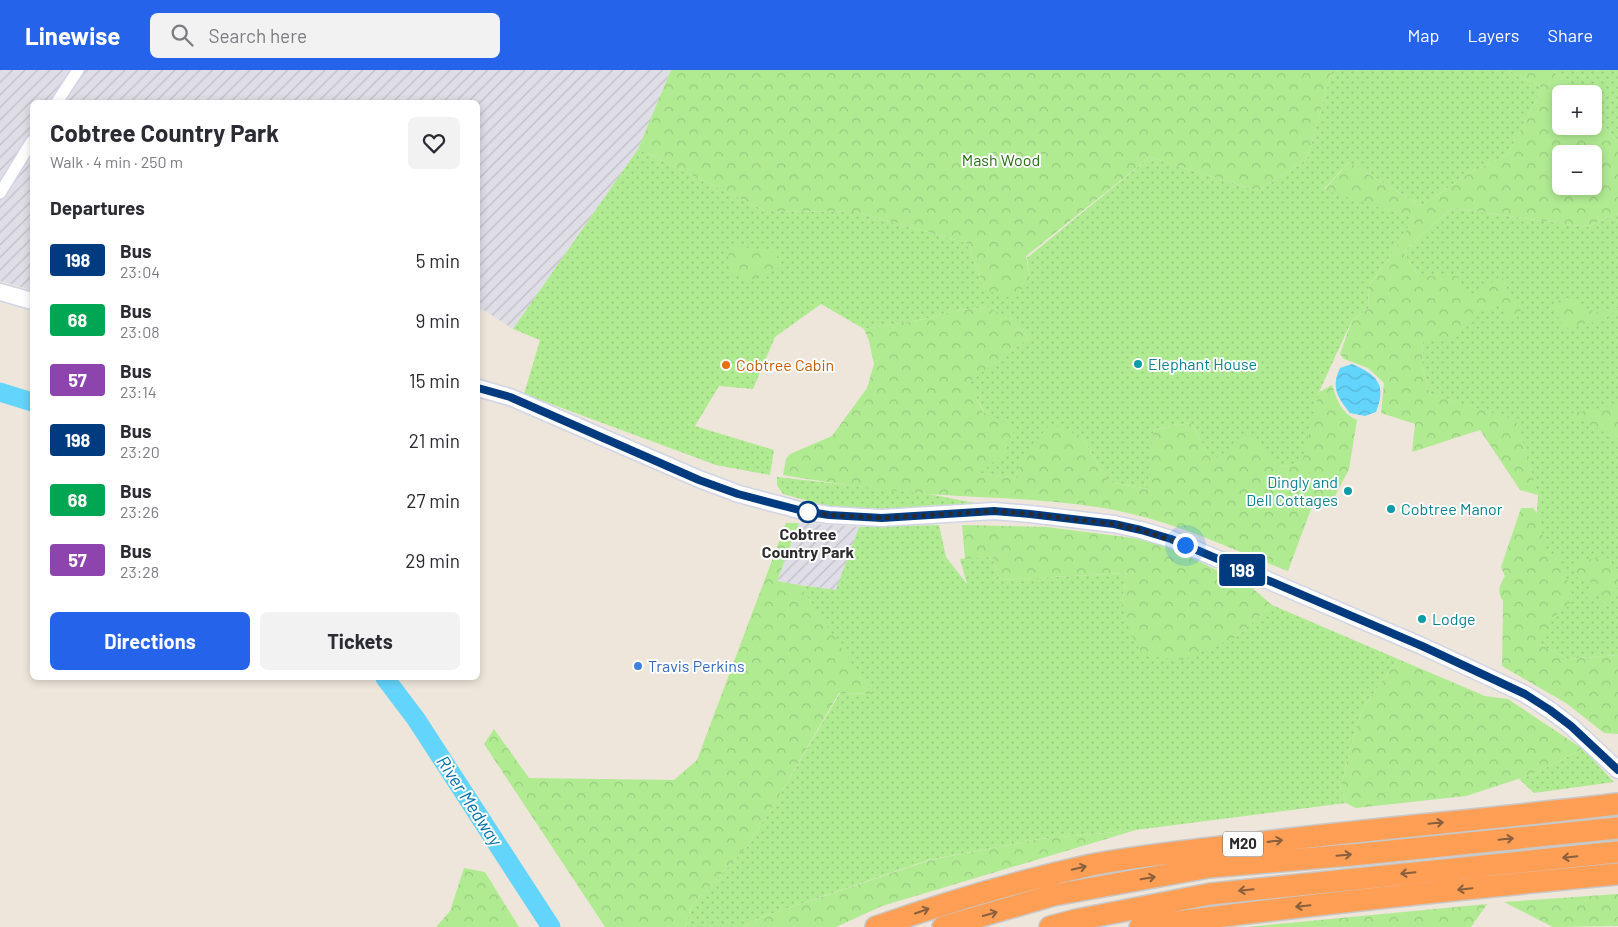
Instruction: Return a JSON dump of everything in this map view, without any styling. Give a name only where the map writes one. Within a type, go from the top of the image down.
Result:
[{"type":"highway","name":"M20","points":[[876,927],[973,895],[1092,865],[1150,855],[1618,804]]},
{"type":"highway","name":"M20","points":[[943,927],[1054,895],[1210,867],[1362,854],[1618,828]]},
{"type":"highway","points":[[1050,927],[1076,920],[1210,894],[1618,852]]},
{"type":"highway","points":[[1140,927],[1315,905],[1618,874]]},
{"type":"street","points":[[58,100],[78,70]]},
{"type":"street","points":[[0,193],[30,144]]},
{"type":"street","points":[[0,292],[30,300]]},
{"type":"street","points":[[480,389],[510,397],[699,480],[738,494],[803,511],[829,515],[882,518],[994,511],[1114,524],[1171,539],[1422,646],[1525,694],[1571,726],[1614,766]]},
{"type":"shaded area","points":[[0,70],[671,70],[638,149],[513,329],[482,309],[480,312],[480,100],[30,100],[30,289],[0,281]]},
{"type":"shaded area","points":[[799,523],[859,527],[836,591],[777,581]]},
{"type":"green space","name":"Mash Wood","points":[[671,70],[1332,70],[1307,159],[1258,191],[1150,157],[1026,256],[1030,278],[1014,299],[985,290],[967,243],[856,212],[766,211],[638,149]]},
{"type":"green space","points":[[1332,70],[1508,70],[1542,88],[1508,155],[1469,173],[1421,206],[1349,162],[1324,189],[1414,218],[1384,266],[1369,285],[1368,309],[1352,320],[1319,392],[1303,462],[1280,467],[1212,461],[1191,423],[1154,429],[1148,489],[1109,482],[1081,436],[1018,478],[979,473],[1005,452],[968,382],[1029,338],[1011,319],[986,307],[954,311],[925,319],[864,329],[821,304],[775,337],[753,389],[719,386],[695,426],[774,450],[770,475],[716,465],[524,394],[540,340],[513,329],[638,149],[766,211],[856,212],[967,243],[985,290],[1030,278],[1027,258],[1150,157],[1258,191],[1307,159]]},
{"type":"green space","points":[[1508,70],[1552,70],[1568,85],[1552,85],[1552,135],[1602,135],[1602,123],[1618,143],[1618,213],[1587,227],[1452,208],[1403,252],[1419,276],[1457,276],[1466,294],[1480,292],[1498,278],[1505,279],[1510,302],[1518,299],[1522,306],[1519,315],[1514,320],[1505,320],[1503,310],[1499,305],[1491,310],[1481,310],[1472,323],[1454,339],[1423,342],[1422,367],[1430,394],[1516,420],[1538,495],[1520,490],[1480,430],[1412,452],[1415,424],[1381,413],[1384,383],[1368,368],[1344,359],[1340,354],[1352,320],[1368,309],[1369,285],[1384,266],[1414,218],[1324,190],[1349,162],[1421,206],[1469,173],[1508,155],[1542,88]]},
{"type":"green space","points":[[1552,70],[1618,70],[1618,143],[1602,123],[1602,85],[1568,85]]},
{"type":"green space","points":[[1452,208],[1587,227],[1618,213],[1618,655],[1568,659],[1539,644],[1533,573],[1538,495],[1516,421],[1430,394],[1422,367],[1423,342],[1457,276],[1419,276],[1403,252]]},
{"type":"green space","points":[[733,246],[757,249],[760,247],[769,253],[775,251],[782,266],[754,279],[745,279],[743,275],[732,276],[728,256]]},
{"type":"green space","points":[[1562,298],[1568,298],[1579,305],[1599,313],[1615,306],[1618,309],[1598,322],[1563,329],[1561,316],[1555,318],[1554,312],[1556,305]]},
{"type":"green space","points":[[987,307],[1011,319],[1029,338],[969,382],[983,412],[1015,428],[1005,452],[980,473],[1018,478],[1021,460],[1050,424],[1081,436],[1109,482],[1147,489],[1154,429],[1191,423],[1212,461],[1250,435],[1280,467],[1302,462],[1319,392],[1332,385],[1343,410],[1357,420],[1349,469],[1329,508],[1313,504],[1288,571],[1168,524],[1103,508],[1079,504],[929,494],[783,475],[786,459],[790,454],[832,436],[867,388],[874,364],[869,341],[864,329],[925,319],[954,311]]},
{"type":"green space","points":[[1618,405],[1618,439],[1567,414]]},
{"type":"green space","points":[[777,477],[929,494],[980,504],[888,511],[838,509],[783,494],[777,485]]},
{"type":"green space","points":[[1521,508],[1533,508],[1540,517],[1544,545],[1552,556],[1558,551],[1559,562],[1572,590],[1570,605],[1551,618],[1539,644],[1568,659],[1618,655],[1618,734],[1604,733],[1566,703],[1502,666],[1503,601],[1499,591],[1505,576],[1501,567]]},
{"type":"green space","points":[[786,523],[799,523],[777,581],[799,585],[873,694],[839,693],[778,798],[746,848],[692,905],[685,927],[605,927],[484,744],[494,729],[529,778],[674,780],[697,760]]},
{"type":"green space","points":[[939,525],[946,557],[967,584],[960,559],[992,556],[1000,580],[1126,573],[1122,606],[1236,637],[1272,605],[1398,659],[1362,710],[1341,788],[1346,803],[1136,830],[1040,839],[928,860],[760,918],[743,927],[685,927],[692,905],[746,848],[840,693],[872,694],[799,585],[836,590],[859,527]]},
{"type":"green space","points":[[962,525],[1047,527],[1157,541],[1251,587],[1272,605],[1236,637],[1183,660],[1143,655],[1131,635],[1122,606],[1126,573],[1000,580],[992,556],[965,559]]},
{"type":"green space","points":[[1599,557],[1608,558],[1618,573],[1618,587],[1605,604],[1600,603],[1602,588],[1597,590],[1594,598],[1587,598],[1593,584],[1589,581],[1580,580],[1574,574],[1575,565],[1579,562]]},
{"type":"green space","points":[[1398,659],[1485,696],[1508,699],[1583,749],[1531,775],[1466,796],[1356,808],[1346,803],[1341,788],[1350,749],[1362,710]]},
{"type":"green space","points":[[1583,749],[1614,782],[1534,793],[1519,779],[1531,775]]},
{"type":"green space","points":[[1136,830],[882,906],[836,927],[743,927],[760,918],[930,860],[1040,839]]},
{"type":"green space","points":[[464,868],[485,872],[519,927],[436,927],[450,911]]},
{"type":"green space","points":[[1618,894],[1618,926],[1553,927],[1504,902]]},
{"type":"green space","points":[[1487,904],[1471,927],[1247,927]]},
{"type":"water","points":[[1352,364],[1368,372],[1380,387],[1376,412],[1365,416],[1350,413],[1339,397],[1336,386],[1337,375],[1340,368]]},
{"type":"waterway","name":"River Medway","points":[[0,392],[30,401]]},
{"type":"waterway","name":"River Medway","points":[[387,680],[416,719],[551,927]]},
{"type":"bus line","name":"198","points":[[480,389],[510,397],[699,480],[738,494],[803,511],[857,517],[904,518],[961,512],[994,511],[1114,524],[1171,539],[1422,646],[1525,694],[1571,726],[1618,770]]},
{"type":"place","name":"Elephant House","points":[[1138,364]]},
{"type":"place","name":"Cobtree Cabin","points":[[726,365]]},
{"type":"place","name":"Dingly and Dell Cottages","points":[[1348,491]]},
{"type":"place","name":"Cobtree Manor","points":[[1391,509]]},
{"type":"place","name":"Cobtree Country Park","points":[[808,512]]},
{"type":"place","name":"Lodge","points":[[1422,619]]},
{"type":"place","name":"Travis Perkins","points":[[638,666]]},
{"type":"route","points":[[808,512],[803,511],[829,515],[882,518],[994,511],[1030,514],[1114,524],[1141,530],[1185,545]]}]
